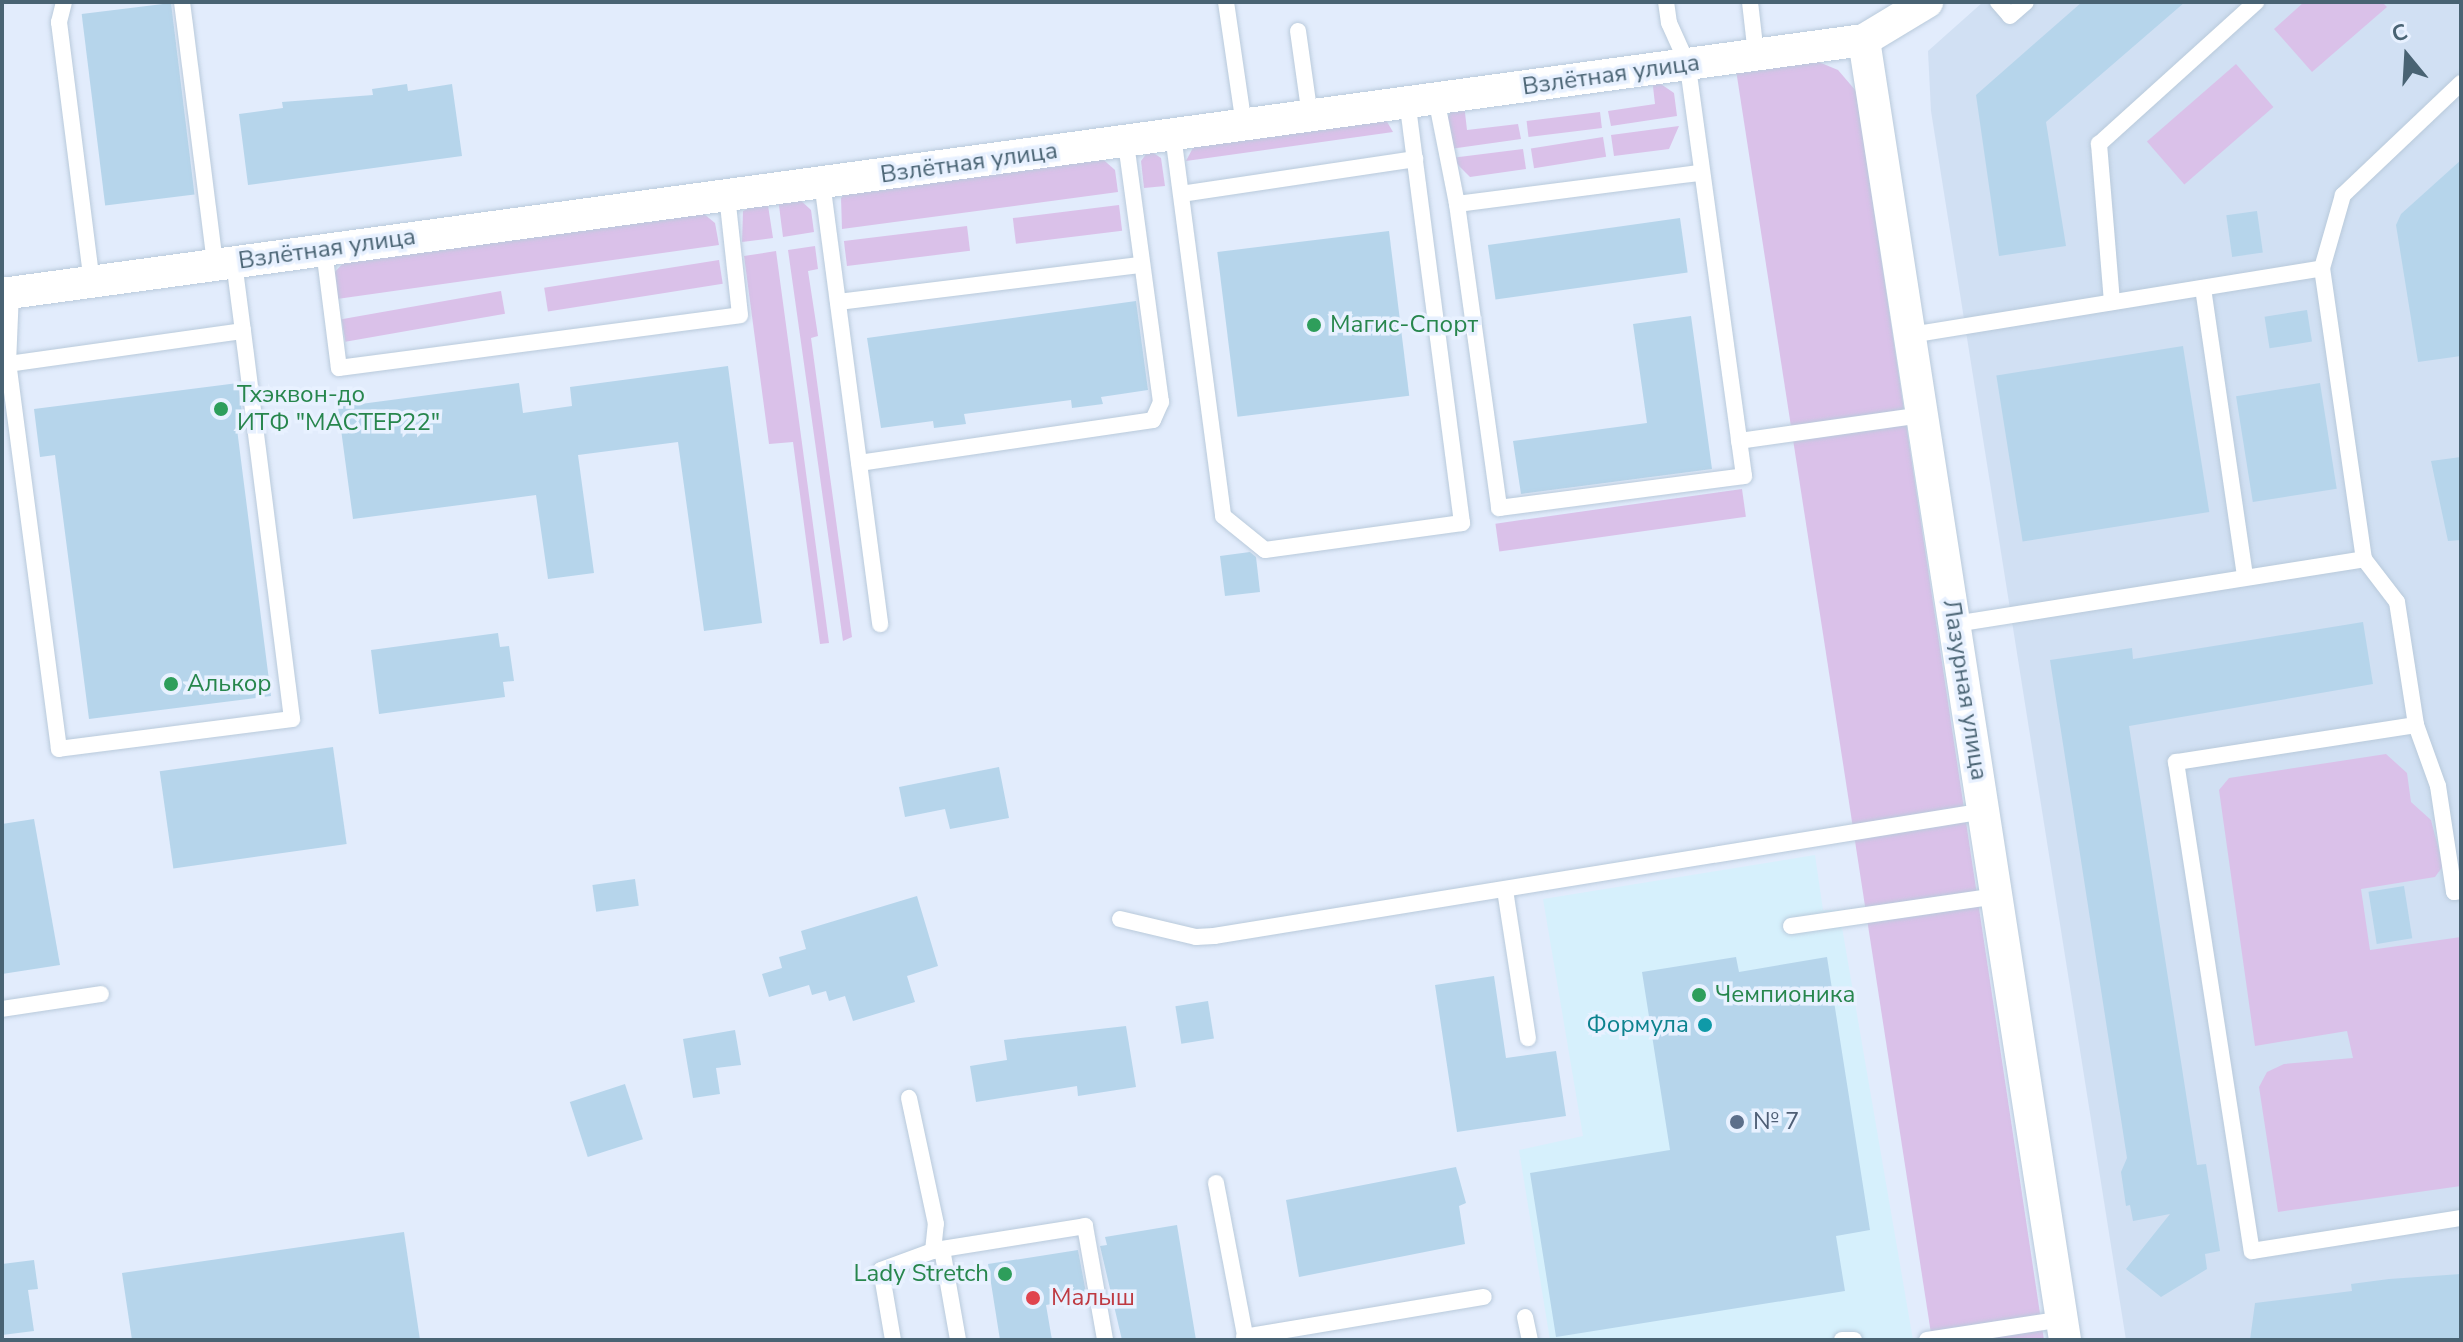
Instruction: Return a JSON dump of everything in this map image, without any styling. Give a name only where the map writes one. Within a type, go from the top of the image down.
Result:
[{"type":"street","name":"Взлётная улица","points":[[7,294],[1864,40],[1927,2]]},
{"type":"street","name":"Лазурная улица","points":[[1864,40],[2064,1330]]},
{"type":"lane","points":[[64,2],[59,22],[92,282]]},
{"type":"lane","points":[[7,294],[8,364],[59,749],[292,719],[243,331],[224,264],[182,2]]},
{"type":"lane","points":[[1226,2],[1244,125]]},
{"type":"lane","points":[[1422,100],[1457,204],[1499,508],[1744,476],[1699,173],[1688,65],[1669,23],[1666,2]]},
{"type":"lane","points":[[1750,2],[1756,55]]},
{"type":"lane","points":[[1998,2],[2010,16],[2026,2]]},
{"type":"lane","points":[[2112,302],[2099,144],[2256,2]]},
{"type":"lane","points":[[1298,31],[1310,116]]},
{"type":"lane","points":[[2461,83],[2343,195],[2322,268],[2364,559],[2397,602],[2416,725],[2438,786],[2454,892],[2461,891]]},
{"type":"lane","points":[[1173,135],[1223,516],[1265,550],[1462,523],[1415,159],[1422,100]]},
{"type":"lane","points":[[859,463],[1153,420],[1161,402],[1140,265],[1126,142]]},
{"type":"lane","points":[[1181,194],[1415,159]]},
{"type":"lane","points":[[1457,204],[1699,173]]},
{"type":"lane","points":[[822,182],[880,624]]},
{"type":"lane","points":[[324,250],[339,368],[740,315],[727,195]]},
{"type":"lane","points":[[838,302],[1140,265]]},
{"type":"lane","points":[[1910,335],[2322,268]]},
{"type":"lane","points":[[2203,288],[2245,576]]},
{"type":"lane","points":[[8,364],[243,331]]},
{"type":"lane","points":[[1739,441],[1922,415]]},
{"type":"lane","points":[[1955,624],[2364,559]]},
{"type":"lane","points":[[2416,725],[2176,762],[2252,1251],[2461,1218]]},
{"type":"lane","points":[[1120,919],[1196,937],[1214,936],[1984,811]]},
{"type":"lane","points":[[1505,890],[1528,1038]]},
{"type":"lane","points":[[1791,926],[1997,896]]},
{"type":"lane","points":[[2,1009],[101,994]]},
{"type":"lane","points":[[909,1098],[958,1340]]},
{"type":"lane","points":[[1216,1183],[1245,1338],[1484,1297]]},
{"type":"lane","points":[[893,1340],[881,1270],[938,1250],[1085,1226],[1105,1340]]},
{"type":"lane","points":[[1525,1317],[1530,1340]]},
{"type":"lane","points":[[1927,1340],[2064,1330]]},
{"type":"lane","points":[[1842,1340],[1854,1340]]},
{"type":"shaded area","points":[[1983,2],[2461,2],[2461,1340],[2126,1340],[1931,111],[1928,51]]},
{"type":"shaded area","points":[[2304,2],[2382,2],[2387,7],[2312,72],[2274,29]]},
{"type":"shaded area","points":[[1809,58],[1838,70],[1856,91],[2044,1340],[1932,1340],[1736,70]]},
{"type":"shaded area","points":[[2236,64],[2273,107],[2184,184],[2147,141]]},
{"type":"shaded area","points":[[1652,78],[1674,93],[1677,116],[1611,126],[1608,111],[1655,104]]},
{"type":"shaded area","points":[[1464,104],[1467,130],[1518,124],[1521,139],[1450,149],[1446,121],[1451,111]]},
{"type":"shaded area","points":[[1600,112],[1602,128],[1529,137],[1527,121]]},
{"type":"shaded area","points":[[1386,120],[1393,132],[1186,161],[1196,142]]},
{"type":"shaded area","points":[[1679,126],[1669,149],[1614,156],[1611,135]]},
{"type":"shaded area","points":[[1603,137],[1606,157],[1534,168],[1531,148]]},
{"type":"shaded area","points":[[1523,149],[1526,169],[1470,177],[1451,158]]},
{"type":"shaded area","points":[[1149,150],[1161,158],[1165,186],[1144,188],[1141,161]]},
{"type":"shaded area","points":[[1098,155],[1115,170],[1118,192],[842,229],[841,198],[848,190]]},
{"type":"shaded area","points":[[797,197],[811,210],[814,232],[783,237],[778,198]]},
{"type":"shaded area","points":[[767,199],[773,238],[742,242],[743,211]]},
{"type":"shaded area","points":[[1119,205],[1122,231],[1016,244],[1013,218]]},
{"type":"shaded area","points":[[704,214],[715,223],[719,245],[337,299],[333,274],[347,259]]},
{"type":"shaded area","points":[[967,226],[970,251],[847,266],[844,241]]},
{"type":"shaded area","points":[[815,246],[818,269],[808,271],[818,336],[811,338],[852,637],[843,641],[788,250]]},
{"type":"shaded area","points":[[776,251],[829,643],[820,644],[793,442],[769,444],[744,256]]},
{"type":"shaded area","points":[[719,260],[723,284],[548,311],[544,288]]},
{"type":"shaded area","points":[[501,291],[505,314],[345,342],[341,319]]},
{"type":"shaded area","points":[[1742,489],[1746,517],[1499,551],[1495,524]]},
{"type":"shaded area","points":[[2386,754],[2407,773],[2411,802],[2431,820],[2443,866],[2435,877],[2361,889],[2370,950],[2461,937],[2461,1186],[2278,1212],[2259,1087],[2267,1072],[2284,1064],[2353,1058],[2347,1031],[2255,1046],[2219,790],[2229,778]]},
{"type":"shaded area","points":[[1815,855],[1823,910],[1839,910],[1913,1340],[1550,1340],[1519,1150],[1583,1136],[1543,899]]},
{"type":"building","points":[[2082,2],[2185,2],[2046,122],[2066,246],[1999,256],[1976,95]]},
{"type":"building","points":[[171,3],[195,195],[105,206],[82,14]]},
{"type":"building","points":[[407,84],[408,91],[452,84],[462,156],[248,185],[239,114],[283,108],[282,102],[373,95],[372,89]]},
{"type":"building","points":[[2461,160],[2461,356],[2418,362],[2396,225],[2401,214]]},
{"type":"building","points":[[2257,211],[2263,253],[2232,257],[2226,215]]},
{"type":"building","points":[[1680,218],[1688,272],[1496,299],[1488,245]]},
{"type":"building","name":"Магис-Спорт","points":[[1389,231],[1409,396],[1238,417],[1217,252]]},
{"type":"building","points":[[1136,301],[1148,390],[1101,397],[1103,404],[1072,408],[1071,400],[964,414],[966,424],[934,428],[933,421],[881,428],[867,338]]},
{"type":"building","points":[[2307,310],[2312,342],[2270,348],[2265,317]]},
{"type":"building","points":[[1691,316],[1712,469],[1521,494],[1513,441],[1647,423],[1633,324]]},
{"type":"building","points":[[2183,346],[2209,512],[2023,541],[1996,376]]},
{"type":"building","points":[[728,366],[762,623],[704,631],[678,442],[578,455],[594,573],[548,579],[536,495],[353,519],[338,407],[519,383],[523,413],[572,406],[570,387]]},
{"type":"building","points":[[238,383],[244,428],[237,429],[271,696],[89,719],[55,455],[40,457],[34,409]]},
{"type":"building","points":[[2320,383],[2337,489],[2253,502],[2236,396]]},
{"type":"building","points":[[2461,457],[2461,540],[2448,541],[2431,461]]},
{"type":"building","points":[[1250,552],[1256,557],[1260,592],[1225,596],[1220,556]]},
{"type":"building","points":[[2363,622],[2373,684],[2129,726],[2197,1165],[2206,1164],[2220,1251],[2205,1254],[2207,1269],[2161,1297],[2126,1269],[2170,1214],[2133,1221],[2130,1205],[2126,1206],[2121,1172],[2127,1158],[2050,660],[2132,648],[2133,659]]},
{"type":"building","points":[[498,633],[500,647],[509,646],[514,681],[503,682],[505,697],[379,714],[371,650]]},
{"type":"building","points":[[333,747],[347,844],[173,868],[160,771]]},
{"type":"building","points":[[999,767],[1009,818],[950,829],[945,809],[905,817],[899,787]]},
{"type":"building","points":[[34,819],[60,965],[2,974],[2,824]]},
{"type":"building","points":[[635,879],[639,906],[596,912],[592,885]]},
{"type":"building","points":[[2404,886],[2412,938],[2377,944],[2368,892]]},
{"type":"building","points":[[917,896],[938,966],[907,976],[915,1002],[853,1021],[845,996],[829,1001],[826,991],[812,995],[809,985],[769,997],[762,974],[782,968],[779,957],[806,949],[801,931]]},
{"type":"building","points":[[1736,957],[1739,972],[1827,957],[1870,1230],[1836,1236],[1845,1291],[1556,1337],[1530,1173],[1670,1150],[1642,972]]},
{"type":"building","points":[[1494,976],[1506,1058],[1556,1051],[1566,1116],[1457,1132],[1435,985]]},
{"type":"building","points":[[1208,1001],[1214,1039],[1181,1044],[1175,1006]]},
{"type":"building","points":[[1126,1026],[1136,1087],[1078,1096],[1077,1086],[976,1102],[970,1066],[1007,1060],[1004,1040]]},
{"type":"building","points":[[735,1030],[741,1065],[716,1068],[720,1094],[693,1098],[683,1039]]},
{"type":"building","points":[[625,1084],[643,1139],[588,1157],[570,1102]]},
{"type":"building","points":[[1456,1167],[1466,1203],[1459,1206],[1465,1244],[1299,1277],[1286,1200]]},
{"type":"building","points":[[1177,1225],[1196,1340],[1122,1340],[1100,1246],[1107,1245],[1105,1237]]},
{"type":"building","points":[[404,1232],[420,1340],[132,1340],[122,1273]]},
{"type":"building","points":[[1078,1250],[1087,1298],[1046,1305],[1052,1340],[1000,1340],[988,1264]]},
{"type":"building","points":[[34,1260],[38,1289],[28,1290],[34,1331],[2,1335],[2,1264]]},
{"type":"building","points":[[2461,1274],[2461,1340],[2250,1340],[2255,1303],[2352,1291],[2351,1284]]},
{"type":"place","name":"Магис-Спорт","points":[[1314,325]]},
{"type":"place","name":"Тхэквон-до ИТФ \"МАСТЕР22\"","points":[[221,409]]},
{"type":"place","name":"Алькор","points":[[171,684]]},
{"type":"place","name":"Чемпионика","points":[[1699,995]]},
{"type":"place","name":"Формула","points":[[1705,1025]]},
{"type":"place","name":"№ 7","points":[[1737,1122]]},
{"type":"place","name":"Lady Stretch","points":[[1005,1274]]},
{"type":"place","name":"Малыш","points":[[1033,1298]]}]
